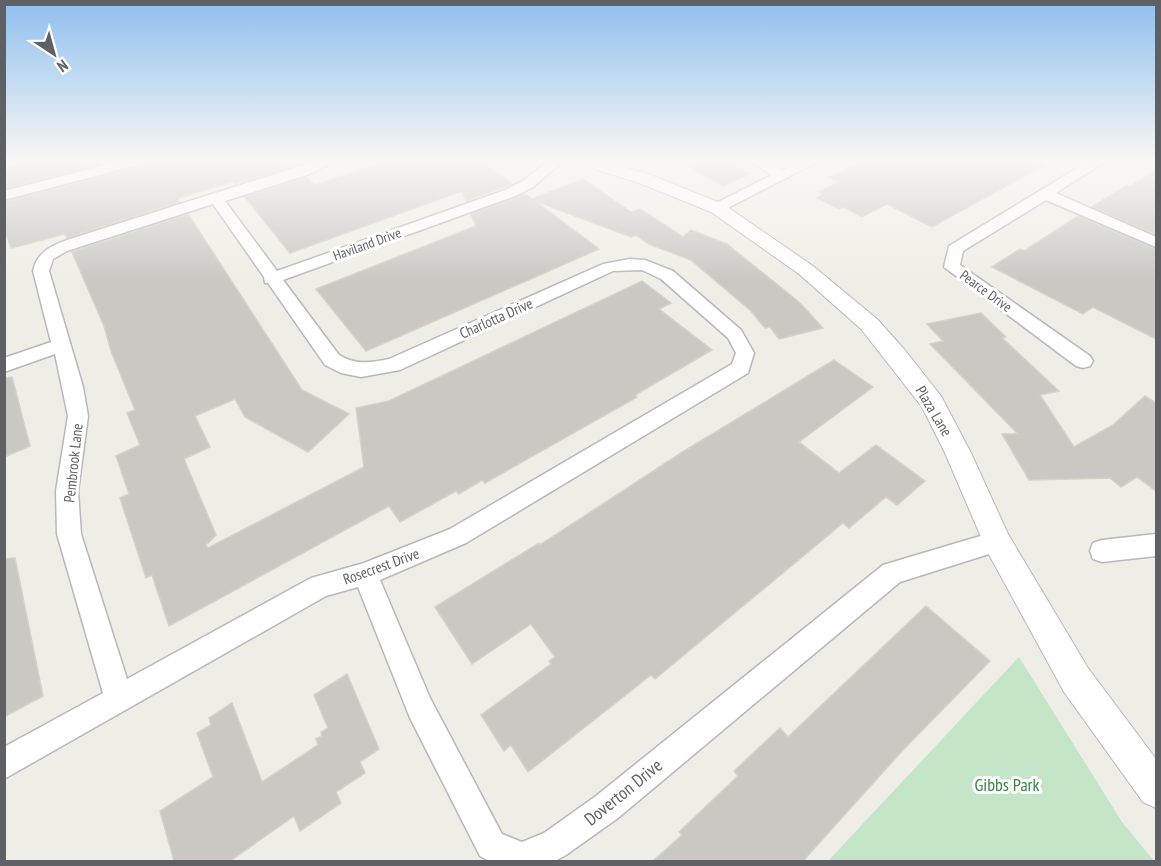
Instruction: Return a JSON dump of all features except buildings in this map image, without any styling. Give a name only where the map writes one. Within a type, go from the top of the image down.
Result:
[{"type":"street","name":"Pembrook Lane","points":[[119,699],[69,534],[67,491],[78,416],[74,387],[41,272],[42,261],[54,250],[73,243],[208,201]]},
{"type":"street","points":[[218,201],[272,279]]},
{"type":"street","name":"Haviland Drive","points":[[272,279],[487,201]]},
{"type":"street","name":"Plaza Lane","points":[[701,201],[717,208],[761,237],[834,293],[869,324],[896,355],[932,402],[958,453],[997,542],[1076,680],[1156,789]]},
{"type":"street","points":[[717,208],[730,201]]},
{"type":"street","name":"Pearce Drive","points":[[1033,201],[955,249],[952,267],[1083,361]]},
{"type":"street","points":[[1062,201],[1156,242]]},
{"type":"street","name":"Charlotta Drive","points":[[272,279],[332,360],[344,368],[362,371],[393,365],[609,267],[630,264],[645,265],[667,275],[735,334],[745,353]]},
{"type":"street","points":[[4,365],[61,345]]},
{"type":"street","name":"Rosecrest Drive","points":[[4,764],[320,586],[364,574],[458,536],[717,384],[741,368],[745,353]]},
{"type":"street","name":"Doverton Drive","points":[[364,574],[420,708],[491,845],[522,859],[555,844],[607,807],[892,573],[997,542]]},
{"type":"street","points":[[1102,551],[1156,545]]},
{"type":"green space","name":"Gibbs Park","points":[[1019,657],[1122,822],[1154,861],[828,861]]}]
